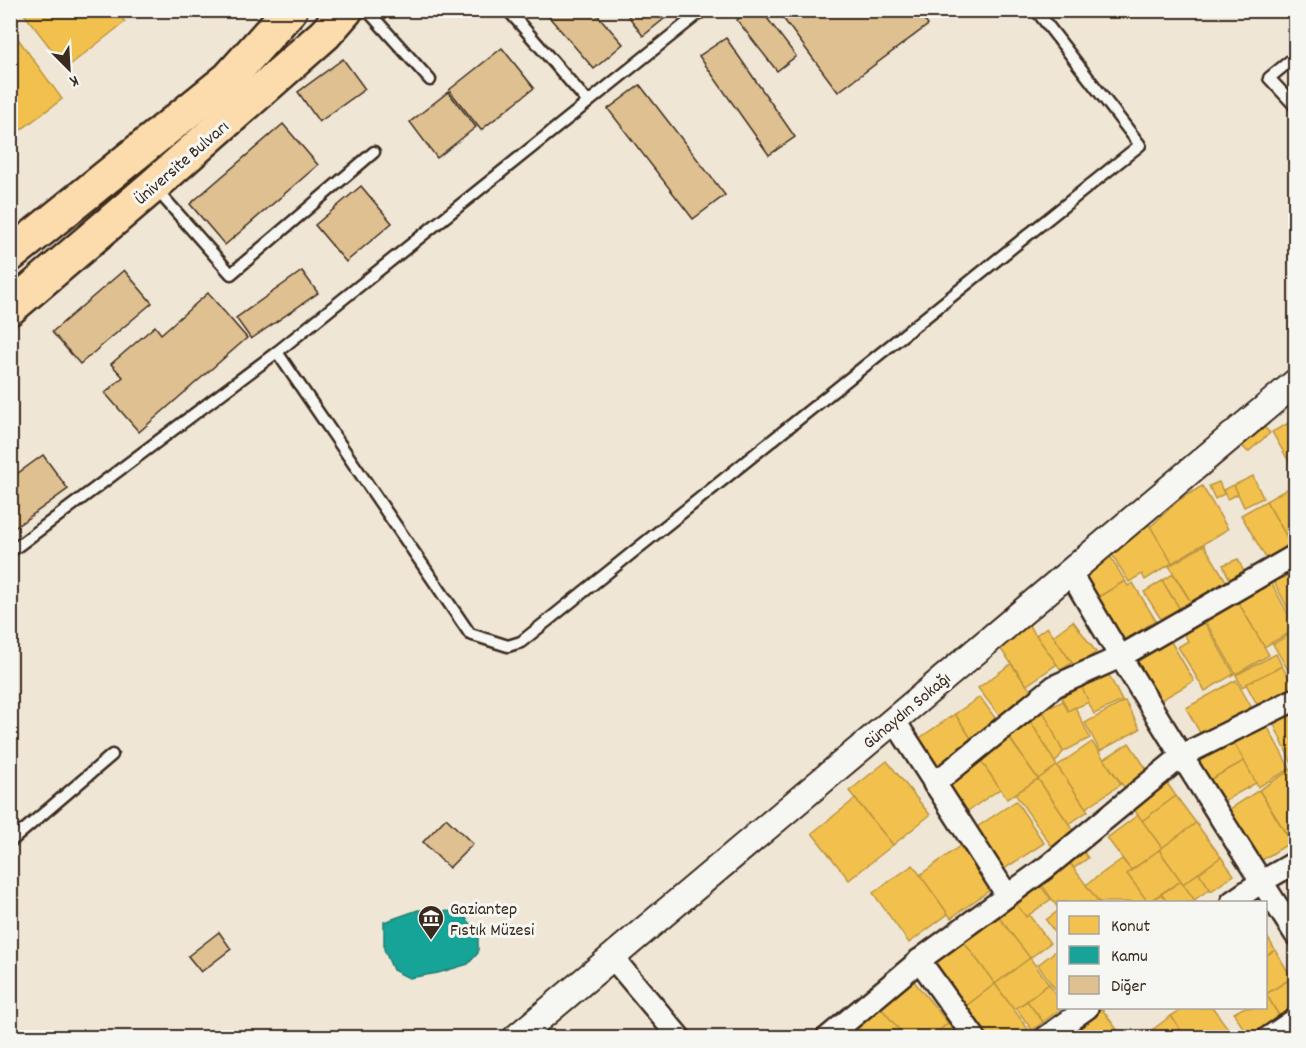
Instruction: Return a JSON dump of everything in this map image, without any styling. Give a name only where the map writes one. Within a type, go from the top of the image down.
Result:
[{"type":"main road","name":"Üniversite Bulvarı","points":[[10,255],[229,78],[290,10]]},
{"type":"main road","name":"Üniversite Bulvarı","points":[[10,308],[153,186],[325,34],[346,10]]},
{"type":"street","name":"Günaydın Sokağı","points":[[516,1038],[1296,382]]},
{"type":"street","points":[[934,783],[1055,686],[1120,657],[1296,555]]},
{"type":"street","points":[[1070,572],[1211,806],[1296,934]]},
{"type":"street","points":[[827,1038],[919,960],[1048,866],[1182,755],[1296,699]]},
{"type":"street","points":[[894,720],[1007,895]]},
{"type":"street","points":[[1235,901],[1261,882],[1296,862]]},
{"type":"street","points":[[612,957],[680,1038]]},
{"type":"street","points":[[919,960],[975,1038]]},
{"type":"street","points":[[1046,1038],[1086,1009]]},
{"type":"street","points":[[1268,1038],[1296,1019]]},
{"type":"lane","points":[[367,10],[430,80]]},
{"type":"lane","points":[[508,10],[588,102]]},
{"type":"lane","points":[[10,552],[277,352],[702,10]]},
{"type":"lane","points":[[277,352],[470,634],[508,646],[521,642],[1140,146],[1036,10]]},
{"type":"lane","points":[[1296,56],[1269,78],[1296,107]]},
{"type":"lane","points":[[153,186],[231,274],[374,152]]},
{"type":"lane","points":[[10,842],[112,755]]},
{"type":"building: Konut","points":[[21,10],[115,10],[125,22],[66,68]]},
{"type":"building: Konut","points":[[16,36],[62,99],[10,138],[10,39]]},
{"type":"building: Konut","points":[[1296,419],[1296,472],[1295,472],[1272,432]]},
{"type":"building: Konut","points":[[1263,426],[1270,433],[1248,452],[1241,445]]},
{"type":"building: Konut","points":[[1253,476],[1263,498],[1244,507],[1234,485]]},
{"type":"building: Konut","points":[[1219,482],[1224,494],[1215,499],[1209,486]]},
{"type":"building: Konut","points":[[1296,484],[1296,547],[1294,549],[1266,501]]},
{"type":"building: Konut","points":[[1234,485],[1238,494],[1227,499],[1223,490]]},
{"type":"building: Konut","points":[[1202,486],[1228,529],[1172,563],[1150,527],[1179,500]]},
{"type":"building: Konut","points":[[1266,501],[1295,551],[1270,565],[1241,515]]},
{"type":"building: Konut","points":[[1147,521],[1172,563],[1145,580],[1142,574],[1129,582],[1107,546]]},
{"type":"building: Konut","points":[[1204,545],[1231,589],[1196,610],[1169,566]]},
{"type":"building: Konut","points":[[1110,556],[1125,581],[1095,599],[1080,574]]},
{"type":"building: Konut","points":[[1238,559],[1248,581],[1233,587],[1223,565]]},
{"type":"building: Konut","points":[[1296,571],[1296,624],[1274,582]]},
{"type":"building: Konut","points":[[1173,574],[1196,610],[1185,617],[1162,581]]},
{"type":"building: Konut","points":[[1125,581],[1128,586],[1133,583],[1156,621],[1121,642],[1095,599]]},
{"type":"building: Konut","points":[[1162,581],[1185,617],[1167,629],[1144,592]]},
{"type":"building: Konut","points":[[1271,582],[1296,629],[1264,647],[1238,602]]},
{"type":"building: Konut","points":[[1238,602],[1269,655],[1236,674],[1205,621]]},
{"type":"building: Konut","points":[[1073,621],[1096,652],[1075,667],[1053,636]]},
{"type":"building: Konut","points":[[1204,622],[1234,674],[1205,691],[1178,647],[1188,641],[1184,634]]},
{"type":"building: Konut","points":[[1027,623],[1057,664],[1027,685],[1000,648],[1014,639],[1011,635]]},
{"type":"building: Konut","points":[[1047,627],[1072,663],[1061,670],[1036,635]]},
{"type":"building: Konut","points":[[1290,634],[1296,643],[1296,684],[1273,644]]},
{"type":"building: Konut","points":[[1167,635],[1194,681],[1156,703],[1129,657]]},
{"type":"building: Konut","points":[[1276,654],[1282,666],[1242,687],[1236,675]]},
{"type":"building: Konut","points":[[1011,664],[1034,695],[1001,718],[978,688]]},
{"type":"building: Konut","points":[[1282,666],[1294,687],[1258,706],[1246,684]]},
{"type":"building: Konut","points":[[1105,667],[1122,701],[1094,714],[1078,680]]},
{"type":"building: Konut","points":[[1078,680],[1089,702],[1068,711],[1058,690]]},
{"type":"building: Konut","points":[[1236,680],[1253,710],[1203,738],[1186,708]]},
{"type":"building: Konut","points":[[980,697],[1000,725],[974,743],[955,714]]},
{"type":"building: Konut","points":[[1063,701],[1068,711],[1075,707],[1090,738],[1063,752],[1043,711]]},
{"type":"building: Konut","points":[[1125,701],[1140,729],[1100,751],[1085,723]]},
{"type":"building: Konut","points":[[1043,711],[1063,752],[1055,763],[1028,717]]},
{"type":"building: Konut","points":[[1296,712],[1296,771],[1295,771],[1273,722]]},
{"type":"building: Konut","points":[[955,714],[974,743],[938,768],[918,739]]},
{"type":"building: Konut","points":[[1028,717],[1057,766],[1038,779],[1007,734]]},
{"type":"building: Konut","points":[[1266,724],[1290,769],[1258,787],[1233,742]]},
{"type":"building: Konut","points":[[1230,735],[1244,761],[1204,783],[1190,757]]},
{"type":"building: Konut","points":[[1009,738],[1038,779],[1007,799],[979,758]]},
{"type":"building: Konut","points":[[1092,742],[1121,784],[1086,808],[1057,766]]},
{"type":"building: Konut","points":[[1129,743],[1150,774],[1126,790],[1104,759]]},
{"type":"building: Konut","points":[[979,758],[1000,789],[966,812],[945,782]]},
{"type":"building: Konut","points":[[887,761],[930,815],[893,845],[849,791]]},
{"type":"building: Konut","points":[[1244,761],[1256,783],[1217,805],[1204,783]]},
{"type":"building: Konut","points":[[1057,766],[1088,811],[1069,824],[1038,779]]},
{"type":"building: Konut","points":[[1292,769],[1296,774],[1296,833],[1289,838],[1259,790]]},
{"type":"building: Konut","points":[[1038,779],[1075,833],[1053,848],[1015,794]]},
{"type":"building: Konut","points":[[1167,783],[1176,796],[1142,821],[1133,808]]},
{"type":"building: Konut","points":[[1259,790],[1291,842],[1259,862],[1227,811]]},
{"type":"building: Konut","points":[[1176,796],[1196,823],[1162,848],[1142,821]]},
{"type":"building: Konut","points":[[855,799],[893,845],[849,880],[812,833]]},
{"type":"building: Konut","points":[[1016,801],[1044,843],[1001,871],[974,829]]},
{"type":"building: Konut","points":[[1138,815],[1162,848],[1131,870],[1107,838]]},
{"type":"building: Konut","points":[[1196,823],[1221,857],[1183,884],[1159,850]]},
{"type":"building: Konut","points":[[960,846],[991,889],[951,918],[920,875]]},
{"type":"building: Konut","points":[[1081,848],[1088,858],[1074,868],[1066,858]]},
{"type":"building: Konut","points":[[1159,850],[1181,881],[1147,901],[1127,874]]},
{"type":"building: Konut","points":[[1221,857],[1234,875],[1211,891],[1199,873]]},
{"type":"building: Konut","points":[[1066,858],[1098,901],[1057,901],[1057,907],[1042,885],[1056,874],[1052,868]]},
{"type":"building: Konut","points":[[1122,859],[1131,870],[1127,874],[1147,901],[1098,901],[1086,885]]},
{"type":"building: Konut","points":[[913,865],[948,914],[909,943],[873,893]]},
{"type":"building: Konut","points":[[1199,873],[1210,889],[1194,900],[1183,884]]},
{"type":"building: Konut","points":[[1296,878],[1296,894],[1288,883]]},
{"type":"building: Konut","points":[[1181,881],[1195,901],[1166,901],[1161,894]]},
{"type":"building: Konut","points":[[1038,883],[1051,899],[1026,917],[1014,901]]},
{"type":"building: Konut","points":[[1161,894],[1166,901],[1151,901]]},
{"type":"building: Konut","points":[[1014,901],[1026,917],[1029,915],[1050,943],[1030,958],[996,914]]},
{"type":"building: Konut","points":[[992,908],[1030,958],[995,984],[958,934]]},
{"type":"building: Konut","points":[[1057,912],[1057,936],[1046,920]]},
{"type":"building: Konut","points":[[1267,937],[1275,950],[1267,955]]},
{"type":"building: Konut","points":[[961,938],[995,984],[962,1009],[927,962]]},
{"type":"building: Konut","points":[[1057,950],[1057,992],[1038,965]]},
{"type":"building: Konut","points":[[1275,950],[1292,978],[1267,993],[1267,955]]},
{"type":"building: Konut","points":[[1030,958],[1049,984],[1014,1010],[995,984]]},
{"type":"building: Konut","points":[[908,974],[948,1023],[931,1038],[906,1038],[876,1002]]},
{"type":"building: Konut","points":[[1292,978],[1296,984],[1296,1014],[1283,1022],[1267,993]]},
{"type":"building: Konut","points":[[995,984],[1028,1029],[1017,1038],[983,1038],[962,1009]]},
{"type":"building: Konut","points":[[1049,984],[1057,996],[1057,1009],[1061,1009],[1043,1022],[1027,1001]]},
{"type":"building: Konut","points":[[1267,996],[1282,1021],[1254,1038],[1249,1038],[1234,1013],[1241,1009],[1267,1009]]},
{"type":"building: Konut","points":[[1027,1001],[1043,1022],[1032,1030],[1016,1008]]},
{"type":"building: Konut","points":[[876,1002],[906,1038],[853,1038],[844,1027]]},
{"type":"building: Konut","points":[[1102,1009],[1122,1036],[1076,1038],[1071,1029]]},
{"type":"building: Konut","points":[[1177,1009],[1214,1009],[1235,1038],[1186,1038],[1171,1016],[1179,1011]]},
{"type":"building: Konut","points":[[1171,1016],[1186,1038],[1141,1038]]},
{"type":"building: Konut","points":[[948,1023],[959,1036],[931,1038]]},
{"type":"building: Kamu","name":"Gaziantep Fıstık Müzesi","points":[[418,910],[461,912],[478,933],[478,953],[468,964],[438,973],[409,978],[393,970],[384,949],[384,922]]},
{"type":"building: Diğer","points":[[543,10],[593,10],[623,44],[594,69]]},
{"type":"building: Diğer","points":[[624,10],[675,10],[643,36]]},
{"type":"building: Diğer","points":[[748,10],[761,10],[796,56],[777,71],[737,20]]},
{"type":"building: Diğer","points":[[777,10],[917,10],[928,25],[838,92]]},
{"type":"building: Diğer","points":[[726,38],[795,137],[769,155],[699,56]]},
{"type":"building: Diğer","points":[[502,48],[534,88],[481,130],[449,90]]},
{"type":"building: Diğer","points":[[343,59],[365,89],[319,122],[298,92]]},
{"type":"building: Diğer","points":[[640,85],[725,195],[693,219],[608,109]]},
{"type":"building: Diğer","points":[[448,92],[476,127],[437,158],[410,122]]},
{"type":"building: Diğer","points":[[283,124],[318,165],[225,245],[190,204]]},
{"type":"building: Diğer","points":[[361,186],[392,223],[346,262],[315,225]]},
{"type":"building: Diğer","points":[[124,270],[152,303],[80,364],[52,332]]},
{"type":"building: Diğer","points":[[302,271],[318,293],[251,339],[236,318]]},
{"type":"building: Diğer","points":[[208,293],[247,338],[139,432],[105,393],[123,377],[111,364],[155,326],[161,334]]},
{"type":"building: Diğer","points":[[43,455],[68,489],[10,531],[10,479]]},
{"type":"building: Diğer","points":[[446,818],[473,844],[449,868],[423,842]]},
{"type":"building: Diğer","points":[[219,932],[231,949],[201,972],[188,956]]},
{"type":"place","name":"Gaziantep Fıstık Müzesi","points":[[431,941]]}]
